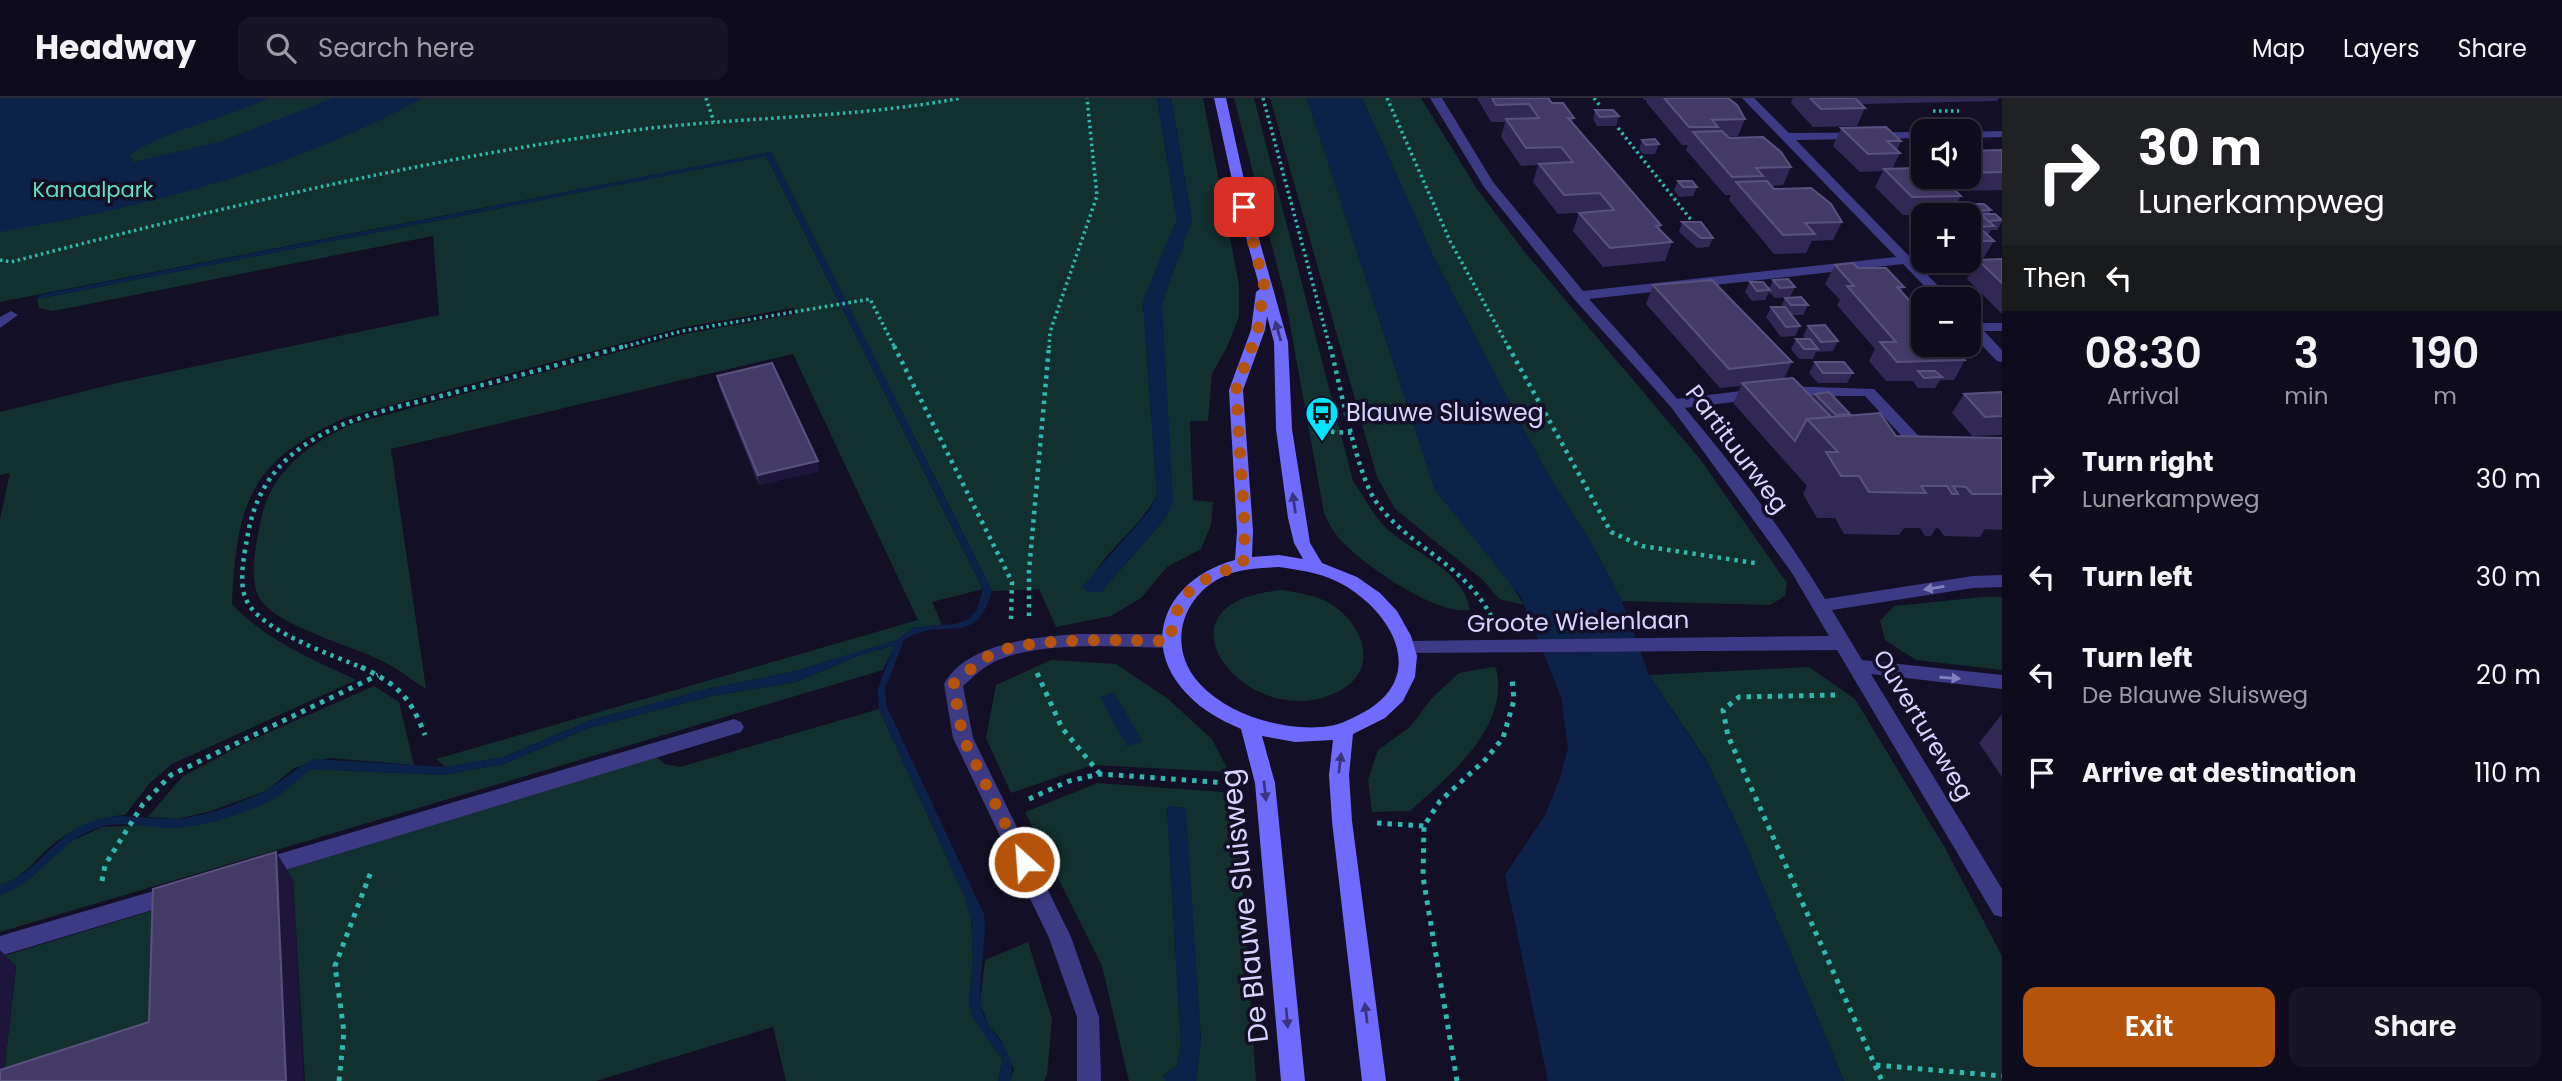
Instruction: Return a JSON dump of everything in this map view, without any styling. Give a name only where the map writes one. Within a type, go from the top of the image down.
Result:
[{"type":"main road","points":[[1220,98],[1264,284],[1281,342],[1284,429],[1296,518],[1302,543],[1316,567]]},
{"type":"main road","points":[[1243,564],[1245,531],[1236,390],[1258,330],[1264,284]]},
{"type":"main road","points":[[1279,561],[1316,567],[1349,579],[1377,598],[1397,622],[1408,648],[1409,669],[1402,689],[1389,707],[1369,721],[1344,730],[1293,734],[1250,725],[1203,698],[1175,661],[1170,641],[1173,614],[1188,591],[1213,574],[1243,564],[1279,561]]},
{"type":"main road","name":"De Blauwe Sluisweg","points":[[1250,725],[1265,785],[1293,1081]]},
{"type":"main road","points":[[1344,730],[1339,775],[1342,821],[1374,1081]]},
{"type":"street","name":"Partituurweg","points":[[1436,98],[1488,184],[1579,296],[1676,404],[1798,569],[1840,643]]},
{"type":"street","points":[[1748,98],[1932,287]]},
{"type":"street","points":[[1981,135],[2002,134]]},
{"type":"street","points":[[1786,137],[1911,135]]},
{"type":"street","points":[[1579,296],[1906,260]]},
{"type":"street","points":[[1981,326],[2002,327]]},
{"type":"street","points":[[1981,337],[2002,358]]},
{"type":"street","points":[[1676,404],[1782,391],[1869,392],[1934,460]]},
{"type":"street","points":[[1819,606],[1973,582],[2002,581]]},
{"type":"street","points":[[1088,1081],[1088,1017],[1060,937],[963,738],[953,684],[988,656],[1020,647],[1170,641]]},
{"type":"street","name":"Groote Wielenlaan","points":[[1408,648],[1840,643]]},
{"type":"street","name":"Ouvertureweg","points":[[1840,643],[1858,666],[2002,908]]},
{"type":"street","points":[[1858,666],[2002,682]]},
{"type":"street","points":[[248,872],[734,727]]},
{"type":"street","points":[[0,946],[197,887]]},
{"type":"path","points":[[706,98],[714,122]]},
{"type":"path","points":[[0,260],[11,262],[169,220],[381,174],[565,140],[714,122],[886,108],[961,98]]},
{"type":"path","points":[[1020,647],[1050,332],[1097,196],[1087,98]]},
{"type":"path","points":[[1387,98],[1450,241],[1611,532],[1642,546],[1798,569]]},
{"type":"path","points":[[1594,98],[1601,107]]},
{"type":"path","points":[[1618,128],[1737,279]]},
{"type":"path","points":[[425,735],[407,696],[378,675],[283,632],[263,619],[245,599],[244,556],[253,507],[267,479],[292,453],[315,436],[350,421],[682,331],[870,299],[1012,582],[1020,647],[1067,740],[1100,774]]},
{"type":"path","points":[[97,917],[104,865],[143,804],[171,775],[378,675]]},
{"type":"path","points":[[1875,695],[1739,696],[1723,710],[1728,736],[1882,1081]]},
{"type":"path","points":[[1000,812],[1069,781],[1100,774],[1265,785]]},
{"type":"path","points":[[1342,821],[1424,826]]},
{"type":"path","points":[[339,1081],[345,1032],[335,966],[389,830]]},
{"type":"path","points":[[1875,1065],[2002,1076]]},
{"type":"green space","name":"Kanaalpark","points":[[0,98],[1157,98],[1177,219],[1143,302],[1157,495],[1092,578],[1087,592],[1101,592],[1168,515],[1162,303],[1192,220],[1171,98],[1203,98],[1239,284],[1239,317],[1212,374],[1208,421],[1190,421],[1193,500],[1213,502],[1211,525],[1201,549],[1167,567],[1141,598],[1111,616],[1056,627],[1039,589],[992,591],[771,152],[0,302]]},
{"type":"green space","points":[[1234,98],[1254,98],[1353,481],[1387,529],[1437,564],[1458,584],[1466,596],[1470,610],[1455,610],[1438,605],[1380,573],[1338,537],[1324,513],[1285,297]]},
{"type":"green space","points":[[1270,98],[1307,98],[1435,490],[1501,569],[1524,605],[1499,599],[1483,580],[1395,509],[1377,477]]},
{"type":"green space","points":[[1362,98],[1421,98],[1477,189],[1524,251],[1700,459],[1787,583],[1785,596],[1770,605],[1622,601],[1594,548],[1543,466],[1433,256]]},
{"type":"green space","points":[[766,156],[983,589],[932,602],[942,625],[913,628],[897,640],[796,671],[712,688],[591,720],[504,757],[446,767],[436,759],[918,620],[793,354],[391,449],[426,689],[373,656],[295,625],[265,605],[257,593],[254,576],[255,550],[265,506],[272,489],[292,462],[335,432],[352,424],[684,334],[796,314],[793,308],[680,328],[347,417],[314,433],[289,450],[269,468],[255,488],[238,538],[232,604],[274,639],[356,680],[172,764],[149,784],[125,815],[91,822],[75,830],[52,845],[17,877],[0,885],[0,519],[10,473],[0,475],[0,412],[126,381],[439,315],[433,236],[53,311],[39,308],[37,299]]},
{"type":"green space","points":[[1283,590],[1312,596],[1329,603],[1341,611],[1358,633],[1363,658],[1360,671],[1352,682],[1339,691],[1305,701],[1272,697],[1244,683],[1224,663],[1214,639],[1218,617],[1240,599]]},
{"type":"green space","points":[[2002,597],[2002,670],[1916,660],[1885,640],[1880,621],[1894,606]]},
{"type":"green space","points":[[895,645],[883,670],[0,932],[0,895],[32,877],[65,844],[102,827],[147,825],[176,828],[299,778],[312,769],[443,775],[504,764],[589,728],[711,696],[796,682],[860,655]]},
{"type":"green space","points":[[1051,660],[1116,664],[1168,699],[1212,739],[1229,772],[1093,765],[1011,793],[986,738],[996,685]]},
{"type":"green space","points":[[1809,667],[1855,699],[1945,848],[2002,956],[2002,1081],[1844,1081],[1740,831],[1706,760],[1649,675]]},
{"type":"green space","points":[[1496,668],[1498,690],[1494,711],[1473,748],[1442,782],[1410,811],[1372,812],[1368,780],[1378,750],[1410,727],[1432,698],[1459,673]]},
{"type":"green space","points":[[374,686],[399,702],[414,765],[330,758],[294,768],[268,790],[211,811],[178,819],[148,817],[182,777],[245,743]]},
{"type":"green space","points":[[879,709],[965,897],[971,917],[973,960],[969,1003],[973,1018],[1003,1060],[998,1081],[786,1081],[773,1027],[596,1081],[305,1081],[293,879],[171,1047],[3,1081],[16,967],[0,957],[656,757],[665,764],[680,767]]},
{"type":"green space","points":[[1098,783],[1236,793],[1256,1081],[1196,1081],[1201,1040],[1185,808],[1167,806],[1181,1044],[1177,1066],[1163,1076],[1166,1081],[1129,1081],[1102,966],[1025,812]]},
{"type":"green space","points":[[1028,942],[1052,1019],[1047,1075],[1044,1081],[1010,1081],[1014,1069],[1001,1040],[989,1026],[980,1003],[985,960]]},
{"type":"water","points":[[0,98],[269,98],[144,146],[130,155],[133,162],[219,142],[334,98],[423,98],[322,146],[217,183],[110,211],[0,232]]},
{"type":"water","points":[[1157,98],[1171,98],[1192,220],[1162,303],[1173,499],[1168,515],[1101,592],[1087,592],[1082,587],[1150,510],[1157,495],[1143,302],[1177,219]]},
{"type":"water","points":[[1307,98],[1362,98],[1433,256],[1543,466],[1594,548],[1622,601],[1649,675],[1706,761],[1740,831],[1844,1081],[1548,1081],[1505,875],[1545,815],[1559,781],[1568,748],[1561,697],[1521,597],[1435,490]]},
{"type":"water","points":[[771,152],[992,591],[985,609],[977,620],[967,626],[932,630],[904,640],[885,689],[887,707],[984,914],[981,1003],[987,1022],[1008,1053],[1012,1071],[1010,1081],[998,1081],[1003,1060],[973,1018],[969,1003],[973,960],[971,917],[965,897],[879,709],[878,689],[894,645],[860,655],[796,682],[711,696],[589,728],[504,764],[443,775],[312,769],[274,799],[213,822],[176,828],[120,824],[101,827],[73,841],[27,881],[0,895],[0,885],[24,873],[75,829],[98,819],[121,816],[177,819],[211,812],[261,794],[314,759],[446,767],[504,757],[591,720],[712,688],[796,671],[897,640],[913,628],[955,624],[968,619],[977,610],[983,588],[766,156],[37,299],[39,295]]},
{"type":"water","points":[[1114,692],[1143,742],[1127,746],[1100,697]]},
{"type":"water","points":[[1167,806],[1186,808],[1201,1040],[1196,1081],[1166,1081],[1163,1077],[1177,1066],[1181,1044]]},
{"type":"building","points":[[1492,98],[1548,98],[1552,103],[1563,103],[1574,118],[1568,118],[1661,225],[1656,226],[1672,242],[1610,248],[1579,213],[1614,210],[1600,193],[1564,195],[1539,164],[1573,162],[1561,147],[1526,148],[1506,119],[1539,118],[1529,104],[1496,105]]},
{"type":"building","points":[[1664,98],[1728,98],[1737,105],[1745,119],[1712,120],[1718,127],[1689,127]]},
{"type":"building","points":[[1810,98],[1855,98],[1865,108],[1821,109]]},
{"type":"building","points":[[1595,110],[1613,110],[1619,116],[1600,117]]},
{"type":"building","points":[[1886,127],[1901,141],[1887,141],[1900,153],[1868,154],[1841,128]]},
{"type":"building","points":[[1722,131],[1729,138],[1763,137],[1781,152],[1791,167],[1756,168],[1763,176],[1732,177],[1693,132]]},
{"type":"building","points":[[1655,139],[1659,144],[1646,145],[1642,140]]},
{"type":"building","points":[[2002,150],[2002,172],[1981,173],[1981,151]]},
{"type":"building","points":[[1911,168],[1911,189],[1954,189],[1961,196],[1912,197],[1884,169]]},
{"type":"building","points":[[1678,181],[1692,181],[1697,187],[1683,187]]},
{"type":"building","points":[[1767,181],[1774,189],[1811,188],[1831,204],[1842,222],[1805,223],[1815,234],[1783,235],[1736,182]]},
{"type":"building","points":[[1981,204],[1984,204],[1991,210],[1981,211]]},
{"type":"building","points":[[1981,214],[1994,226],[1981,227]]},
{"type":"building","points":[[1981,214],[1995,214],[2002,220],[1988,221]]},
{"type":"building","points":[[1682,222],[1701,222],[1713,238],[1701,238]]},
{"type":"building","points":[[1981,229],[1994,241],[1981,241]]},
{"type":"building","points":[[2002,259],[2002,283],[1981,263],[1981,260]]},
{"type":"building","points":[[1853,263],[1858,268],[1886,268],[1904,287],[1897,287],[1911,302],[1911,357],[1962,357],[1965,360],[1897,362],[1880,342],[1896,342],[1847,286],[1854,286],[1835,265]]},
{"type":"building","points":[[1788,279],[1795,287],[1780,288],[1773,280]]},
{"type":"building","points":[[1712,280],[1792,362],[1729,369],[1653,285]]},
{"type":"building","points":[[1750,282],[1763,282],[1770,290],[1757,291]]},
{"type":"building","points":[[1801,297],[1808,305],[1791,305],[1785,298]]},
{"type":"building","points":[[1771,307],[1785,307],[1800,326],[1786,327]]},
{"type":"building","points":[[1825,325],[1838,341],[1821,342],[1808,326]]},
{"type":"building","points":[[1796,339],[1810,339],[1818,349],[1804,349]]},
{"type":"building","points":[[1815,362],[1844,362],[1853,373],[1823,373]]},
{"type":"building","points":[[772,363],[818,461],[758,475],[717,376]]},
{"type":"building","points":[[1918,371],[1935,371],[1942,377],[1924,378]]},
{"type":"building","points":[[1793,378],[1831,417],[1807,419],[1795,441],[1742,383]]},
{"type":"building","points":[[1829,392],[1850,414],[1836,415],[1815,394]]},
{"type":"building","points":[[2002,392],[2002,416],[1985,417],[1964,394]]},
{"type":"building","points":[[1880,413],[1896,436],[2002,438],[2002,494],[1972,494],[1966,487],[1953,486],[1958,494],[1952,494],[1947,486],[1921,486],[1926,493],[1869,492],[1859,476],[1841,476],[1826,452],[1838,452],[1807,419]]},
{"type":"building","points":[[276,852],[286,1081],[0,1081],[0,1070],[149,1022],[153,889]]},
{"type":"place","name":"Blauwe Sluisweg","points":[[1322,443]]},
{"type":"route","points":[[1024,862],[963,738],[953,684],[988,656],[1010,648],[1092,642],[1170,641],[1173,614],[1188,591],[1213,574],[1243,564],[1245,531],[1236,390],[1258,330],[1264,284],[1244,207]]}]
